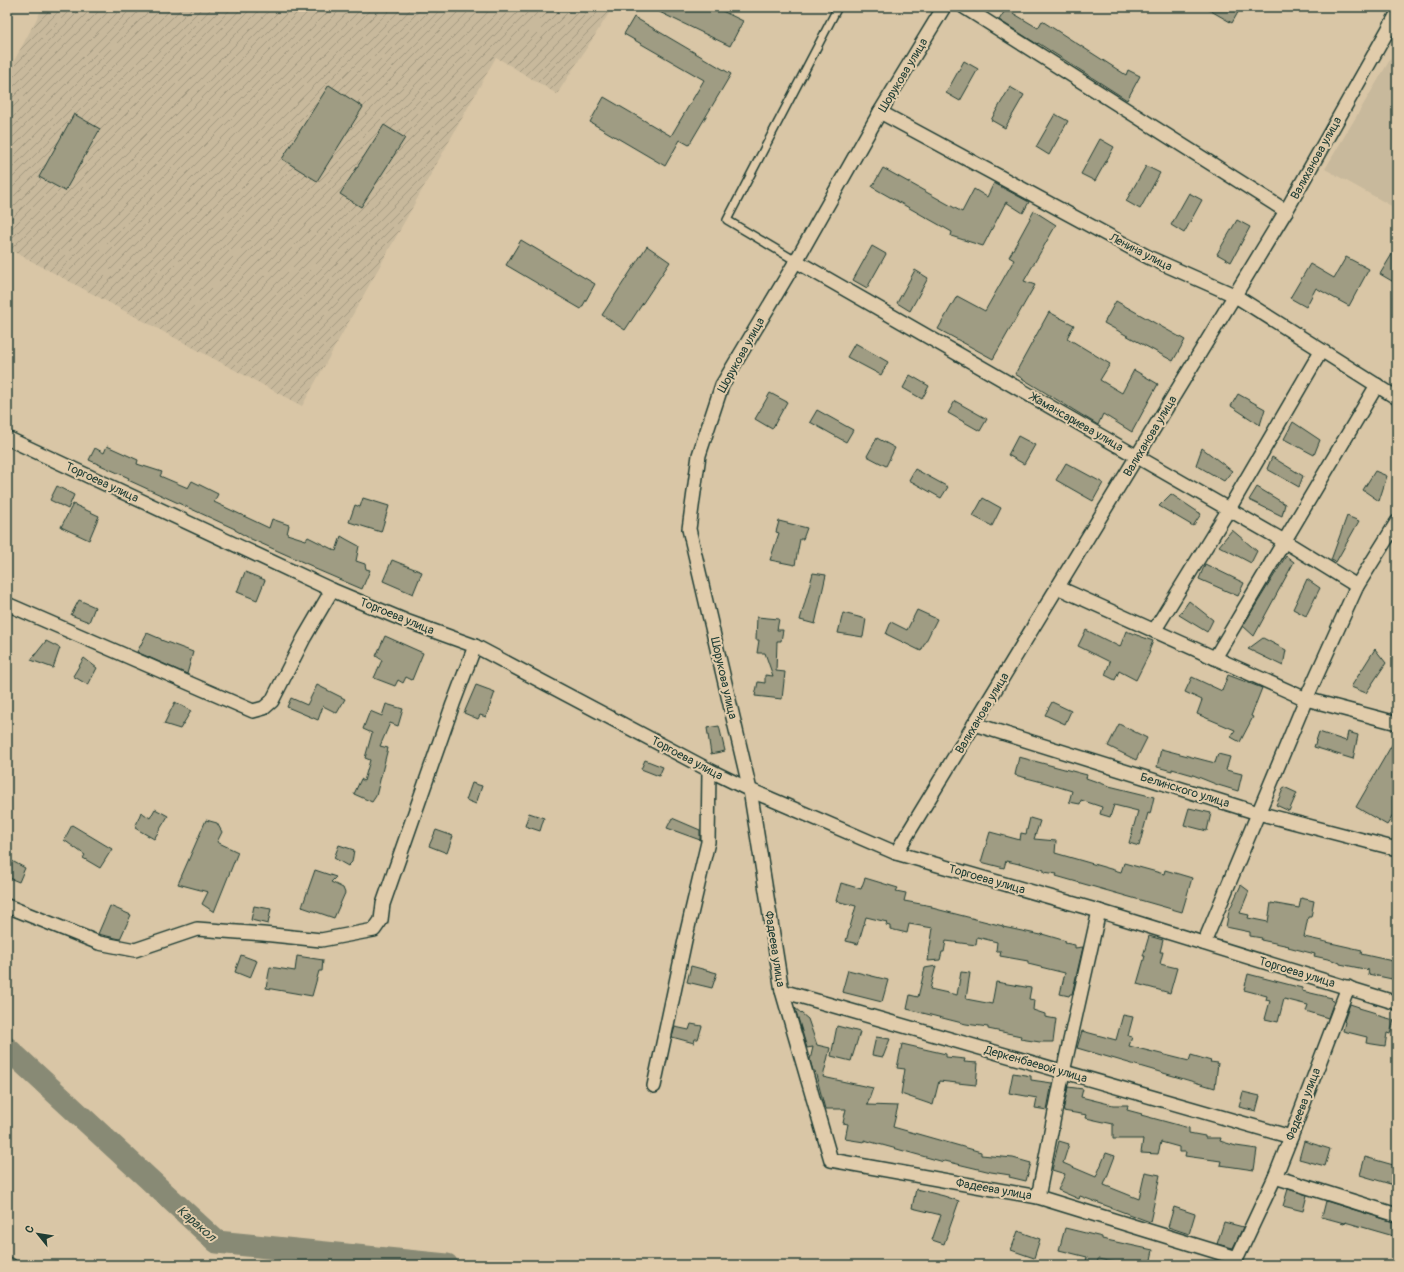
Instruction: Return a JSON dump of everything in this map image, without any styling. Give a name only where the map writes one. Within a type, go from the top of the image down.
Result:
[{"type":"street","name":"Шорукова улица","points":[[750,790],[689,529],[699,455],[722,385],[796,261],[880,112],[944,7]]},
{"type":"street","points":[[964,7],[1286,211]]},
{"type":"street","name":"Валиханова улица","points":[[896,853],[1286,211],[1397,14]]},
{"type":"street","name":"Ленина улица","points":[[880,112],[1150,258],[1234,295],[1397,398]]},
{"type":"street","name":"Жамансариева улица","points":[[796,261],[1138,456],[1284,541],[1357,586]]},
{"type":"street","points":[[1154,631],[1229,509],[1321,351]]},
{"type":"street","points":[[1215,658],[1377,385]]},
{"type":"street","name":"Торгоева улица","points":[[7,438],[332,590],[406,621],[475,646],[709,770],[750,790],[896,853],[1099,910],[1397,1003]]},
{"type":"street","points":[[1204,943],[1306,699],[1357,586],[1397,522]]},
{"type":"street","points":[[1057,588],[1306,699],[1397,723]]},
{"type":"street","points":[[7,604],[253,711],[264,708],[272,701],[304,638],[332,590]]},
{"type":"street","points":[[7,906],[99,943],[135,950],[197,929],[321,940],[374,930],[381,920],[383,904],[453,704],[475,646]]},
{"type":"street","name":"Белинского улица","points":[[974,724],[1258,813],[1397,849]]},
{"type":"street","points":[[654,1086],[684,940],[708,842],[709,770]]},
{"type":"street","name":"Фадеева улица","points":[[750,790],[782,991],[831,1160],[1038,1197],[1237,1258],[1275,1177],[1348,987]]},
{"type":"street","points":[[1038,1197],[1063,1072],[1099,910]]},
{"type":"street","name":"Деркенбаевой улица","points":[[782,991],[1291,1137]]},
{"type":"street","points":[[1275,1177],[1397,1215]]},
{"type":"lane","points":[[796,261],[727,220],[838,7]]},
{"type":"shaded area","points":[[43,7],[613,7],[557,94],[496,57],[302,406],[7,248],[7,74]]},
{"type":"shaded area","points":[[1397,48],[1397,209],[1325,169]]},
{"type":"building","points":[[649,7],[714,7],[743,21],[730,46]]},
{"type":"building","points":[[1204,7],[1241,7],[1232,23]]},
{"type":"building","points":[[1006,9],[1038,28],[1042,21],[1126,75],[1128,70],[1140,76],[1127,100],[999,20]]},
{"type":"building","points":[[634,17],[731,74],[689,145],[680,140],[665,166],[590,122],[604,97],[671,136],[704,80],[624,34]]},
{"type":"building","points":[[964,61],[978,69],[960,101],[946,93]]},
{"type":"building","points":[[329,85],[363,107],[317,181],[282,159]]},
{"type":"building","points":[[1010,87],[1024,95],[1005,128],[991,120]]},
{"type":"building","points":[[74,114],[100,129],[65,191],[39,177]]},
{"type":"building","points":[[1055,114],[1068,121],[1049,155],[1036,147]]},
{"type":"building","points":[[384,125],[405,138],[361,207],[340,194]]},
{"type":"building","points":[[1100,139],[1114,147],[1095,181],[1081,174]]},
{"type":"building","points":[[1146,166],[1160,173],[1140,209],[1126,201]]},
{"type":"building","points":[[883,168],[962,212],[974,189],[987,197],[994,183],[1029,202],[1023,213],[1006,202],[983,246],[951,236],[952,232],[872,187]]},
{"type":"building","points":[[1189,193],[1202,200],[1184,233],[1171,225]]},
{"type":"building","points":[[1034,211],[1056,225],[1024,281],[1035,285],[993,359],[938,329],[957,296],[985,311],[1014,260],[1009,257]]},
{"type":"building","points":[[1237,220],[1250,227],[1231,262],[1217,254]]},
{"type":"building","points":[[521,240],[595,284],[581,309],[506,265]]},
{"type":"building","points":[[647,246],[670,262],[625,330],[602,315]]},
{"type":"building","points":[[872,246],[886,254],[867,288],[853,280]]},
{"type":"building","points":[[1397,246],[1397,284],[1380,274]]},
{"type":"building","points":[[1346,257],[1369,269],[1349,306],[1316,288],[1306,307],[1290,298],[1310,264],[1334,278]]},
{"type":"building","points":[[915,270],[928,278],[910,311],[897,303]]},
{"type":"building","points":[[1116,301],[1185,340],[1173,361],[1104,323]]},
{"type":"building","points":[[1049,312],[1074,325],[1067,338],[1110,364],[1100,380],[1122,393],[1134,370],[1158,384],[1132,432],[1103,414],[1098,425],[1015,374]]},
{"type":"building","points":[[855,343],[888,362],[881,375],[847,357]]},
{"type":"building","points":[[910,375],[929,386],[922,399],[903,388]]},
{"type":"building","points":[[770,393],[787,402],[772,429],[755,419]]},
{"type":"building","points":[[1238,394],[1265,409],[1260,425],[1231,406]]},
{"type":"building","points":[[955,401],[987,419],[980,431],[948,413]]},
{"type":"building","points":[[817,410],[853,430],[846,442],[810,422]]},
{"type":"building","points":[[1293,422],[1320,440],[1314,455],[1284,439]]},
{"type":"building","points":[[1018,436],[1035,445],[1024,464],[1008,455]]},
{"type":"building","points":[[877,438],[895,448],[886,466],[867,456]]},
{"type":"building","points":[[107,446],[138,460],[137,464],[162,472],[160,476],[188,488],[192,481],[218,494],[214,502],[269,528],[272,519],[289,525],[287,534],[306,540],[308,537],[336,551],[341,536],[359,546],[356,561],[365,564],[366,569],[370,570],[362,589],[251,539],[235,529],[128,480],[129,478],[89,460],[95,448],[104,453]]},
{"type":"building","points":[[1202,448],[1232,471],[1224,481],[1196,465]]},
{"type":"building","points":[[1272,457],[1303,476],[1299,487],[1267,469]]},
{"type":"building","points":[[1066,463],[1103,483],[1093,501],[1056,480]]},
{"type":"building","points":[[915,469],[948,487],[941,498],[909,480]]},
{"type":"building","points":[[1375,471],[1387,476],[1379,501],[1363,490]]},
{"type":"building","points":[[57,486],[74,495],[68,509],[50,500]]},
{"type":"building","points":[[1257,487],[1285,504],[1282,516],[1249,500]]},
{"type":"building","points":[[1171,494],[1201,514],[1193,526],[1159,506]]},
{"type":"building","points":[[363,498],[389,506],[381,532],[349,522],[355,505],[360,507]]},
{"type":"building","points":[[983,498],[1001,508],[992,526],[973,516]]},
{"type":"building","points":[[73,504],[99,516],[89,540],[61,527]]},
{"type":"building","points":[[1347,516],[1359,521],[1336,562],[1331,560]]},
{"type":"building","points":[[779,521],[807,528],[803,539],[800,539],[795,565],[770,560],[779,533],[776,532]]},
{"type":"building","points":[[1232,530],[1257,551],[1251,563],[1219,546]]},
{"type":"building","points":[[1286,556],[1294,562],[1254,636],[1243,626]]},
{"type":"building","points":[[392,560],[422,572],[413,594],[383,581]]},
{"type":"building","points":[[1205,564],[1244,583],[1238,596],[1199,579]]},
{"type":"building","points":[[245,572],[265,580],[257,600],[237,592]]},
{"type":"building","points":[[813,573],[826,575],[815,624],[800,620]]},
{"type":"building","points":[[1307,579],[1320,588],[1306,616],[1293,609]]},
{"type":"building","points":[[79,600],[95,607],[89,622],[71,615]]},
{"type":"building","points":[[1189,601],[1213,620],[1207,632],[1179,615]]},
{"type":"building","points":[[917,610],[937,619],[921,651],[886,634],[891,622],[907,630]]},
{"type":"building","points":[[843,613],[866,619],[863,637],[838,633]]},
{"type":"building","points":[[757,617],[779,619],[777,630],[783,630],[781,641],[777,641],[776,671],[785,672],[782,699],[755,696],[758,682],[765,683],[765,675],[773,676],[765,653],[757,653],[759,640],[756,640]]},
{"type":"building","points":[[1086,630],[1120,647],[1126,631],[1153,641],[1149,651],[1150,652],[1136,680],[1119,671],[1115,680],[1105,675],[1110,662],[1078,646]]},
{"type":"building","points":[[147,633],[193,652],[187,674],[137,652]]},
{"type":"building","points":[[385,636],[423,653],[412,680],[406,677],[403,683],[398,680],[395,686],[374,678],[382,660],[376,656]]},
{"type":"building","points":[[1263,638],[1286,650],[1283,666],[1248,649]]},
{"type":"building","points":[[46,641],[60,648],[53,668],[31,660]]},
{"type":"building","points":[[1375,649],[1386,663],[1366,693],[1351,687]]},
{"type":"building","points":[[84,658],[97,668],[88,685],[73,676]]},
{"type":"building","points":[[1228,675],[1262,688],[1251,716],[1253,717],[1240,742],[1231,737],[1235,730],[1197,714],[1202,700],[1185,692],[1192,677],[1222,691]]},
{"type":"building","points":[[317,685],[345,699],[337,713],[323,706],[318,720],[287,707],[291,698],[307,705]]},
{"type":"building","points":[[476,685],[495,692],[486,717],[480,715],[478,719],[464,713]]},
{"type":"building","points":[[175,702],[191,711],[180,729],[164,724]]},
{"type":"building","points":[[1052,702],[1071,711],[1065,724],[1045,715]]},
{"type":"building","points":[[386,704],[403,709],[398,726],[390,723],[380,746],[388,748],[376,796],[372,802],[354,794],[361,779],[364,781],[370,760],[365,758],[372,733],[363,729],[370,711],[382,716]]},
{"type":"building","points":[[1119,724],[1147,738],[1136,760],[1108,746]]},
{"type":"building","points":[[719,726],[725,751],[711,754],[707,728]]},
{"type":"building","points":[[1319,732],[1346,741],[1348,732],[1358,735],[1353,759],[1314,747]]},
{"type":"building","points":[[1397,736],[1397,809],[1387,825],[1356,807]]},
{"type":"building","points":[[1161,749],[1215,763],[1218,754],[1230,757],[1226,770],[1242,774],[1238,791],[1193,775],[1172,769],[1172,771],[1157,767]]},
{"type":"building","points":[[1019,757],[1087,775],[1086,778],[1109,786],[1154,797],[1139,846],[1129,843],[1138,811],[1114,805],[1110,817],[1100,814],[1102,807],[1081,800],[1080,804],[1069,802],[1072,791],[1015,775]]},
{"type":"building","points":[[645,760],[663,767],[659,776],[641,769]]},
{"type":"building","points":[[472,783],[482,786],[476,804],[466,800]]},
{"type":"building","points":[[1284,787],[1297,793],[1289,811],[1276,805]]},
{"type":"building","points":[[1189,808],[1211,813],[1207,831],[1184,825]]},
{"type":"building","points":[[155,809],[168,816],[154,839],[135,828],[141,812],[150,818]]},
{"type":"building","points":[[529,813],[544,818],[540,831],[525,826]]},
{"type":"building","points":[[672,818],[700,830],[700,840],[667,828]]},
{"type":"building","points":[[1030,818],[1040,821],[1034,839],[1056,841],[1055,853],[1121,872],[1124,863],[1164,874],[1165,870],[1192,878],[1182,912],[1056,876],[1057,874],[1044,872],[1044,870],[1019,863],[1006,861],[1004,868],[981,862],[990,832],[1020,840],[1021,833],[1026,834]]},
{"type":"building","points":[[206,820],[217,823],[222,832],[217,842],[238,852],[214,912],[202,904],[208,892],[178,884]]},
{"type":"building","points":[[72,825],[112,849],[100,868],[83,858],[85,855],[64,840]]},
{"type":"building","points":[[436,830],[453,836],[447,853],[429,846]]},
{"type":"building","points":[[339,845],[354,850],[352,862],[348,866],[334,858]]},
{"type":"building","points":[[12,861],[25,868],[19,882],[7,877],[7,871]]},
{"type":"building","points":[[315,870],[336,877],[331,882],[343,888],[345,893],[334,918],[302,907]]},
{"type":"building","points":[[865,878],[898,888],[896,891],[906,893],[904,901],[932,906],[932,908],[1003,927],[1042,934],[1066,941],[1065,943],[1075,945],[1075,948],[1083,947],[1072,994],[1069,996],[1060,994],[1065,973],[1028,964],[1028,961],[1000,956],[1001,951],[996,951],[997,942],[977,937],[976,945],[946,941],[944,952],[942,952],[940,960],[928,961],[933,928],[909,924],[907,933],[890,929],[890,926],[886,925],[887,922],[866,917],[858,944],[846,941],[856,906],[836,901],[841,883],[861,889]]},
{"type":"building","points":[[1241,885],[1249,891],[1240,913],[1249,915],[1248,918],[1268,922],[1271,903],[1299,908],[1301,898],[1314,901],[1311,917],[1308,917],[1304,937],[1362,950],[1361,954],[1397,962],[1397,980],[1368,974],[1369,970],[1340,964],[1332,960],[1314,956],[1315,954],[1288,947],[1289,946],[1261,940],[1262,938],[1250,936],[1250,932],[1226,927],[1229,911]]},
{"type":"building","points":[[110,906],[131,915],[120,939],[98,934]]},
{"type":"building","points":[[254,906],[271,909],[268,924],[251,920]]},
{"type":"building","points":[[1149,936],[1163,940],[1160,952],[1163,952],[1160,964],[1177,968],[1170,993],[1137,984]]},
{"type":"building","points":[[241,955],[257,961],[250,978],[235,972]]},
{"type":"building","points":[[297,956],[323,960],[322,971],[319,971],[312,996],[266,988],[270,967],[295,971]]},
{"type":"building","points":[[691,966],[717,973],[712,988],[687,982]]},
{"type":"building","points":[[936,966],[930,989],[957,995],[961,972],[970,973],[966,999],[992,1004],[996,982],[1031,988],[1029,999],[1034,1000],[1033,1010],[1045,1014],[1045,1017],[1056,1019],[1053,1042],[1020,1039],[1021,1036],[988,1029],[988,1027],[966,1024],[907,1009],[910,995],[918,997],[925,968]]},
{"type":"building","points":[[848,970],[888,980],[882,1002],[842,992]]},
{"type":"building","points":[[1248,974],[1302,988],[1302,991],[1332,998],[1331,1000],[1334,1001],[1328,1018],[1306,1011],[1308,1005],[1284,999],[1278,1022],[1265,1019],[1270,1001],[1266,1000],[1267,996],[1244,990]]},
{"type":"building","points":[[1350,1004],[1376,1013],[1376,1015],[1394,1020],[1390,1034],[1387,1033],[1385,1046],[1366,1043],[1367,1037],[1343,1031],[1344,1021]]},
{"type":"building","points":[[795,1008],[808,1019],[817,1045],[830,1048],[823,1077],[873,1088],[867,1105],[898,1106],[893,1127],[981,1152],[981,1155],[1013,1158],[1031,1163],[1026,1181],[1009,1177],[1010,1175],[944,1162],[864,1140],[864,1142],[845,1139],[848,1124],[843,1123],[846,1109],[825,1109],[815,1071],[813,1071],[810,1060],[813,1047],[807,1048]]},
{"type":"building","points":[[1123,1015],[1133,1017],[1128,1036],[1132,1037],[1129,1046],[1189,1061],[1191,1055],[1211,1061],[1210,1062],[1218,1063],[1215,1088],[1077,1048],[1082,1031],[1116,1040]]},
{"type":"building","points":[[691,1024],[702,1026],[698,1039],[695,1039],[694,1043],[672,1037],[675,1027],[689,1030]]},
{"type":"building","points":[[837,1026],[860,1032],[851,1061],[831,1056]]},
{"type":"building","points":[[876,1037],[890,1039],[883,1057],[872,1055]]},
{"type":"building","points":[[902,1044],[946,1054],[946,1057],[965,1059],[964,1062],[978,1063],[976,1085],[939,1081],[933,1105],[901,1094],[905,1069],[897,1068]]},
{"type":"building","points":[[1013,1073],[1031,1076],[1031,1080],[1052,1083],[1047,1110],[1035,1108],[1037,1098],[1009,1093]]},
{"type":"building","points":[[1068,1087],[1083,1089],[1081,1097],[1113,1105],[1128,1105],[1127,1110],[1189,1128],[1189,1133],[1205,1136],[1205,1138],[1221,1138],[1220,1141],[1236,1146],[1257,1149],[1254,1170],[1220,1165],[1221,1161],[1185,1156],[1186,1152],[1179,1152],[1179,1147],[1161,1142],[1158,1154],[1141,1153],[1143,1139],[1113,1139],[1113,1124],[1086,1118],[1087,1115],[1063,1111]]},
{"type":"building","points":[[1243,1092],[1260,1096],[1256,1111],[1239,1107]]},
{"type":"building","points":[[1059,1141],[1069,1144],[1063,1163],[1096,1177],[1106,1153],[1115,1156],[1104,1185],[1139,1199],[1145,1172],[1160,1175],[1150,1222],[1080,1196],[1079,1199],[1058,1190],[1065,1174],[1052,1170]]},
{"type":"building","points":[[1304,1141],[1330,1149],[1325,1166],[1299,1159]]},
{"type":"building","points":[[1365,1157],[1397,1166],[1397,1186],[1360,1175]]},
{"type":"building","points":[[916,1189],[959,1201],[944,1244],[932,1240],[941,1215],[912,1208]]},
{"type":"building","points":[[1288,1189],[1307,1195],[1303,1211],[1283,1206]]},
{"type":"building","points":[[1326,1201],[1397,1223],[1397,1237],[1322,1217]]},
{"type":"building","points":[[1174,1207],[1195,1214],[1189,1234],[1168,1227]]},
{"type":"building","points":[[1224,1222],[1243,1227],[1233,1248],[1217,1244]]},
{"type":"building","points":[[1065,1228],[1102,1237],[1102,1239],[1153,1250],[1150,1265],[1128,1265],[1098,1259],[1097,1265],[1085,1265],[1087,1257],[1059,1250]]},
{"type":"building","points":[[1018,1231],[1040,1239],[1034,1258],[1011,1250]]},
{"type":"waterway","name":"Каракол","points":[[7,1048],[217,1242],[447,1265]]}]
